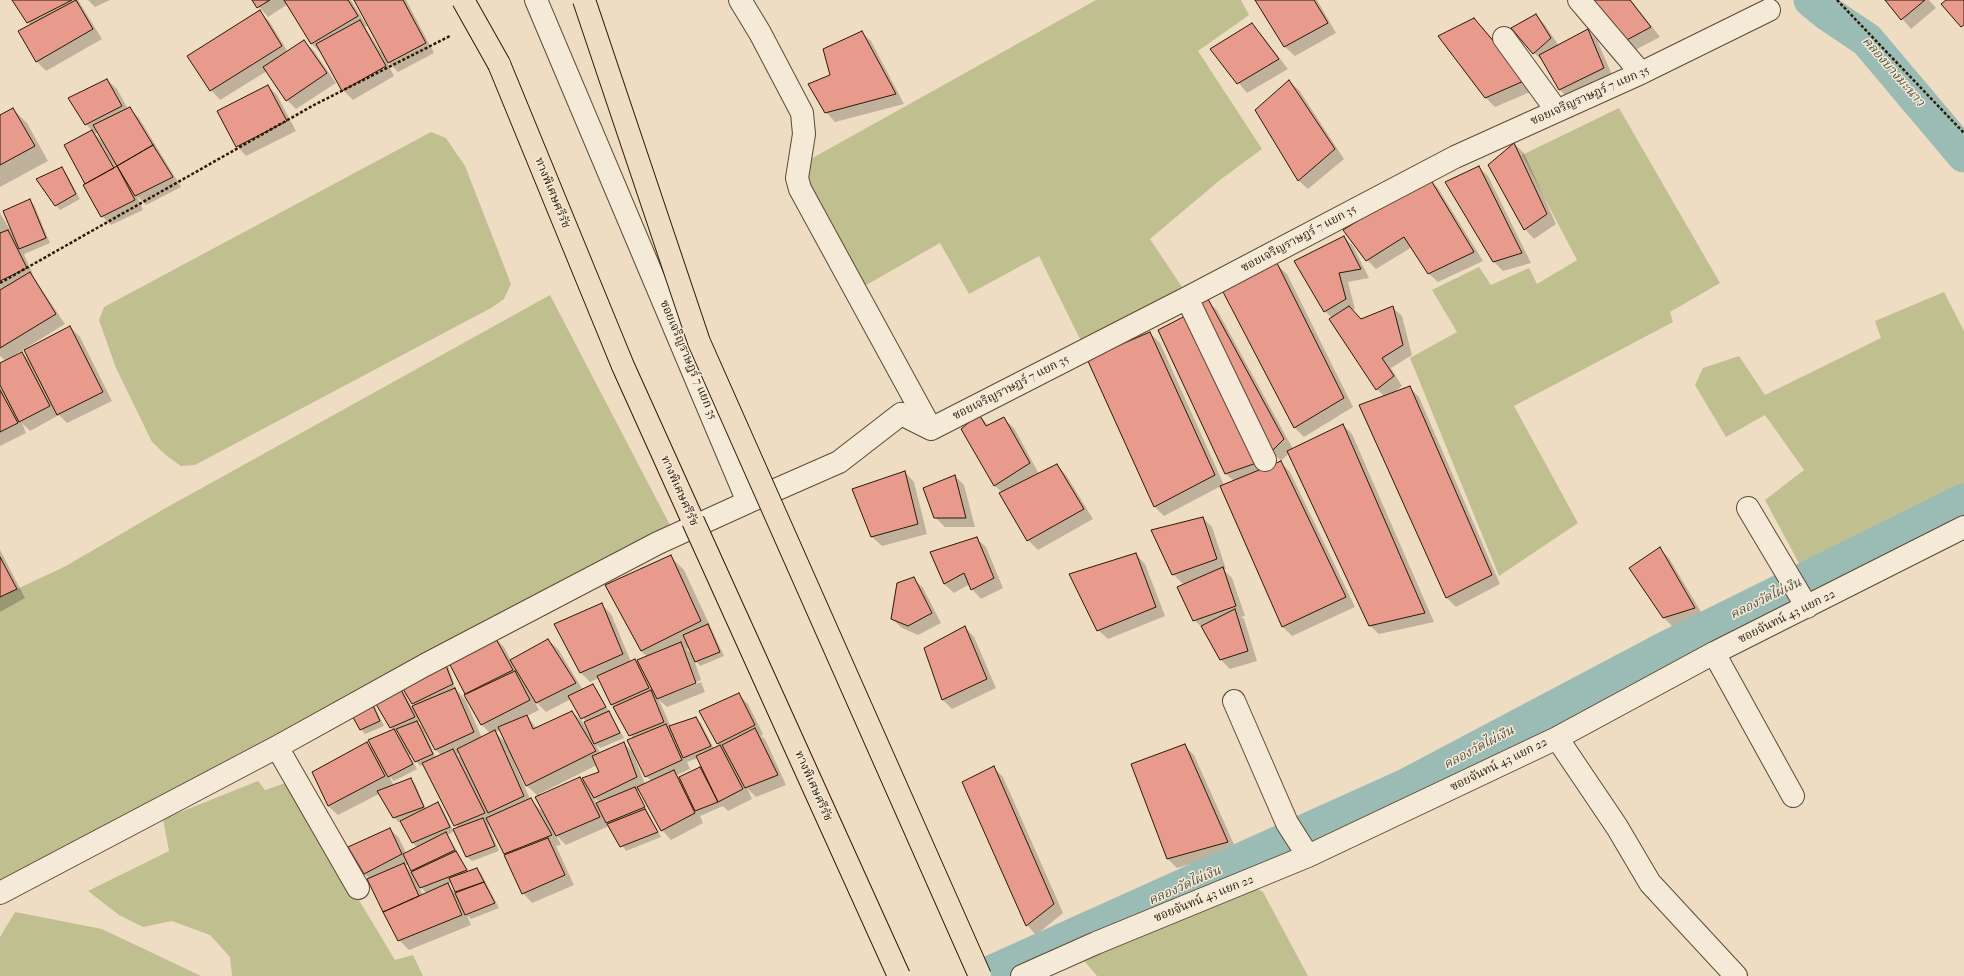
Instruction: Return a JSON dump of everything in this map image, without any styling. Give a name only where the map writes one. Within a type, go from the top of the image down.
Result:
[{"type":"highway","points":[[463,0],[499,64]]},
{"type":"highway","name":"ทางพิเศษศรีรัช","points":[[472,0],[623,366],[899,976]]},
{"type":"highway","points":[[584,0],[700,342],[980,976]]},
{"type":"street","name":"ซอยเจริญราษฎร์ 7 แยก 35","points":[[536,0],[748,502]]},
{"type":"street","points":[[740,0],[760,32],[802,113],[804,134],[797,178],[800,189],[931,429]]},
{"type":"street","points":[[1579,0],[1641,74]]},
{"type":"street","name":"ซอยเจริญราษฎร์ 7 แยก 35","points":[[931,429],[1187,298],[1455,157],[1641,74],[1769,10]]},
{"type":"street","points":[[1504,38],[1557,112]]},
{"type":"street","points":[[1187,298],[1265,460]]},
{"type":"street","points":[[0,893],[277,747],[425,665],[658,543],[839,462],[901,414],[931,429]]},
{"type":"street","points":[[1748,508],[1807,607]]},
{"type":"street","name":"ซอยจันทน์ 43 แยก 22","points":[[1022,976],[1096,942],[1308,856],[1557,738],[1714,653],[1964,528]]},
{"type":"street","points":[[1714,653],[1793,796]]},
{"type":"street","points":[[1234,701],[1287,823],[1308,856]]},
{"type":"street","points":[[1557,738],[1617,827],[1650,883],[1736,976]]},
{"type":"street","points":[[277,747],[358,888]]},
{"type":"path","points":[[1837,0],[1964,132]]},
{"type":"path","points":[[0,283],[314,105],[452,35]]},
{"type":"shaded area","points":[[1096,0],[1241,0],[1249,15],[1198,51],[1262,149],[1220,180],[1150,239],[1184,290],[1080,339],[1039,256],[969,294],[940,243],[861,288],[791,170]]},
{"type":"shaded area","points":[[1619,108],[1720,283],[1670,312],[1673,322],[1514,406],[1578,523],[1499,576],[1410,358],[1457,332],[1432,290],[1479,267],[1491,285],[1529,268],[1537,284],[1577,260],[1522,155]]},
{"type":"shaded area","points":[[431,132],[446,138],[465,166],[511,284],[504,299],[491,308],[195,465],[181,466],[167,456],[152,442],[116,368],[99,320],[104,307]]},
{"type":"shaded area","points":[[1944,292],[1964,331],[1964,513],[1815,593],[1765,500],[1804,470],[1765,415],[1726,437],[1695,385],[1703,368],[1739,356],[1765,395],[1881,338],[1875,321]]},
{"type":"shaded area","points":[[550,295],[672,529],[0,884],[0,597],[64,567],[164,509]]},
{"type":"shaded area","points":[[258,781],[265,790],[288,782],[395,960],[413,955],[423,976],[232,976],[230,957],[210,935],[172,921],[143,927],[119,915],[88,891],[169,851],[163,819]]},
{"type":"shaded area","points":[[1250,885],[1263,892],[1308,976],[1097,976],[1081,957]]},
{"type":"shaded area","points":[[15,912],[102,929],[201,976],[0,976],[0,937]]},
{"type":"building","points":[[12,0],[72,0],[27,23]]},
{"type":"building","points":[[76,0],[93,29],[36,62],[18,31]]},
{"type":"building","points":[[252,0],[270,0],[257,8]]},
{"type":"building","points":[[284,0],[348,0],[358,16],[311,44]]},
{"type":"building","points":[[354,0],[403,0],[426,43],[388,63]]},
{"type":"building","points":[[1255,0],[1314,0],[1328,23],[1284,47]]},
{"type":"building","points":[[1588,0],[1630,0],[1651,27],[1623,42]]},
{"type":"building","points":[[1885,0],[1925,0],[1901,20]]},
{"type":"building","points":[[1946,0],[1964,0],[1964,25],[1961,27],[1941,4]]},
{"type":"building","points":[[260,10],[282,46],[210,91],[187,56]]},
{"type":"building","points":[[1536,14],[1551,38],[1533,54],[1511,28]]},
{"type":"building","points":[[1474,18],[1526,80],[1485,98],[1438,36]]},
{"type":"building","points":[[360,20],[386,66],[342,91],[316,44]]},
{"type":"building","points":[[1252,23],[1279,59],[1237,84],[1210,49]]},
{"type":"building","points":[[1588,29],[1604,68],[1559,90],[1539,55]]},
{"type":"building","points":[[862,31],[896,94],[825,113],[808,84],[830,75],[823,49]]},
{"type":"building","points":[[304,40],[327,73],[286,101],[263,67]]},
{"type":"building","points":[[107,79],[122,106],[85,125],[68,98]]},
{"type":"building","points":[[1289,80],[1335,149],[1298,181],[1255,110]]},
{"type":"building","points":[[268,85],[287,121],[236,147],[217,111]]},
{"type":"building","points":[[130,107],[153,145],[117,166],[93,125]]},
{"type":"building","points":[[13,108],[35,146],[0,165],[0,115]]},
{"type":"building","points":[[92,130],[114,168],[85,184],[64,145]]},
{"type":"building","points":[[1514,143],[1547,214],[1524,230],[1488,165]]},
{"type":"building","points":[[153,145],[173,177],[135,196],[117,166]]},
{"type":"building","points":[[117,166],[135,200],[101,217],[83,185]]},
{"type":"building","points":[[1479,166],[1522,253],[1493,262],[1445,182]]},
{"type":"building","points":[[62,167],[76,194],[55,206],[36,179]]},
{"type":"building","points":[[1429,177],[1474,252],[1428,274],[1404,237],[1366,261],[1343,230]]},
{"type":"building","points":[[30,199],[46,238],[19,249],[3,211]]},
{"type":"building","points":[[8,230],[27,268],[0,281],[0,233]]},
{"type":"building","points":[[1344,236],[1361,269],[1339,273],[1346,299],[1324,312],[1294,261]]},
{"type":"building","points":[[1277,263],[1344,398],[1294,428],[1222,290]]},
{"type":"building","points":[[30,272],[56,314],[0,348],[0,290]]},
{"type":"building","points":[[1208,299],[1284,439],[1271,452],[1198,305]]},
{"type":"building","points":[[1349,306],[1361,319],[1393,306],[1403,345],[1382,358],[1394,376],[1376,390],[1329,319]]},
{"type":"building","points":[[1187,315],[1265,460],[1225,474],[1158,330]]},
{"type":"building","points":[[70,326],[103,392],[57,415],[24,350]]},
{"type":"building","points":[[1150,332],[1215,475],[1154,507],[1087,359]]},
{"type":"building","points":[[22,352],[50,406],[19,422],[0,385],[0,363]]},
{"type":"building","points":[[1410,386],[1492,575],[1446,598],[1359,405]]},
{"type":"building","points":[[0,390],[18,423],[0,432]]},
{"type":"building","points":[[979,414],[986,426],[1004,417],[1030,463],[994,486],[961,429]]},
{"type":"building","points":[[1343,424],[1425,613],[1369,626],[1287,451]]},
{"type":"building","points":[[1281,461],[1346,597],[1282,627],[1220,486]]},
{"type":"building","points":[[1057,464],[1084,509],[1027,541],[999,493]]},
{"type":"building","points":[[905,471],[918,524],[871,537],[852,489]]},
{"type":"building","points":[[955,475],[966,518],[934,518],[923,488]]},
{"type":"building","points":[[1203,517],[1217,559],[1172,575],[1151,530]]},
{"type":"building","points":[[977,537],[994,578],[971,590],[964,573],[944,584],[930,552]]},
{"type":"building","points":[[1660,547],[1695,608],[1663,618],[1629,568]]},
{"type":"building","points":[[1136,553],[1156,607],[1097,631],[1069,574]]},
{"type":"building","points":[[671,555],[701,621],[641,651],[605,585]]},
{"type":"building","points":[[0,557],[17,589],[0,597]]},
{"type":"building","points":[[1223,567],[1236,606],[1193,621],[1177,587]]},
{"type":"building","points":[[914,577],[932,613],[908,626],[891,619],[897,583]]},
{"type":"building","points":[[602,603],[623,654],[580,673],[554,624]]},
{"type":"building","points":[[1235,609],[1248,651],[1220,660],[1201,626]]},
{"type":"building","points":[[708,624],[720,652],[695,662],[683,635]]},
{"type":"building","points":[[965,626],[987,679],[942,700],[924,648]]},
{"type":"building","points":[[495,637],[513,670],[465,694],[448,661]]},
{"type":"building","points":[[548,639],[576,683],[536,703],[510,660]]},
{"type":"building","points":[[681,642],[696,683],[657,699],[637,660]]},
{"type":"building","points":[[635,659],[649,688],[611,705],[597,676]]},
{"type":"building","points":[[445,663],[453,684],[412,704],[399,682]]},
{"type":"building","points":[[515,671],[530,700],[481,725],[464,695]]},
{"type":"building","points":[[593,684],[606,707],[581,719],[568,696]]},
{"type":"building","points":[[399,686],[415,717],[390,728],[373,699]]},
{"type":"building","points":[[455,688],[474,732],[435,750],[412,706]]},
{"type":"building","points":[[651,690],[664,722],[629,736],[613,707]]},
{"type":"building","points":[[739,693],[755,725],[717,744],[699,711]]},
{"type":"building","points":[[370,699],[380,721],[360,730],[349,710]]},
{"type":"building","points":[[572,711],[596,751],[526,786],[498,727],[527,715],[533,729]]},
{"type":"building","points":[[609,711],[620,733],[594,744],[584,722]]},
{"type":"building","points":[[696,717],[711,746],[683,758],[669,726]]},
{"type":"building","points":[[417,721],[433,754],[415,762],[396,729]]},
{"type":"building","points":[[666,724],[682,760],[645,777],[627,740]]},
{"type":"building","points":[[755,728],[778,775],[745,788],[722,745]]},
{"type":"building","points":[[394,729],[413,764],[388,777],[368,740]]},
{"type":"building","points":[[495,730],[524,796],[488,813],[457,749]]},
{"type":"building","points":[[367,742],[385,776],[328,806],[312,772]]},
{"type":"building","points":[[624,742],[637,777],[594,798],[582,778],[599,772],[592,756]]},
{"type":"building","points":[[1185,744],[1228,842],[1167,859],[1131,764]]},
{"type":"building","points":[[720,745],[743,789],[718,802],[696,756]]},
{"type":"building","points":[[453,749],[485,813],[454,826],[422,763]]},
{"type":"building","points":[[994,766],[1054,904],[1026,926],[962,782]]},
{"type":"building","points":[[700,767],[718,802],[695,811],[679,777]]},
{"type":"building","points":[[674,770],[695,813],[661,831],[637,787]]},
{"type":"building","points":[[580,777],[600,817],[556,836],[535,797]]},
{"type":"building","points":[[411,778],[424,807],[393,818],[377,791]]},
{"type":"building","points":[[635,787],[645,807],[606,823],[596,803]]},
{"type":"building","points":[[531,798],[552,835],[504,854],[486,818]]},
{"type":"building","points":[[438,802],[450,827],[412,843],[400,821]]},
{"type":"building","points":[[645,809],[658,832],[620,847],[607,824]]},
{"type":"building","points":[[483,818],[495,846],[466,857],[453,829]]},
{"type":"building","points":[[390,828],[402,854],[364,874],[348,847]]},
{"type":"building","points":[[446,832],[455,850],[411,871],[403,854]]},
{"type":"building","points":[[548,838],[565,875],[522,894],[504,855]]},
{"type":"building","points":[[456,851],[467,870],[420,888],[411,872]]},
{"type":"building","points":[[404,863],[419,896],[383,912],[367,879]]},
{"type":"building","points":[[477,868],[484,882],[455,892],[449,878]]},
{"type":"building","points":[[484,882],[495,903],[465,915],[455,893]]},
{"type":"building","points":[[448,883],[462,915],[398,941],[383,912]]},
{"type":"waterway","name":"คลองบางมะนาว","points":[[1811,0],[1827,13],[1867,40],[1964,155]]},
{"type":"waterway","name":"คลองวัดไผ่เงิน","points":[[984,976],[1406,786],[1665,649],[1964,501]]}]
